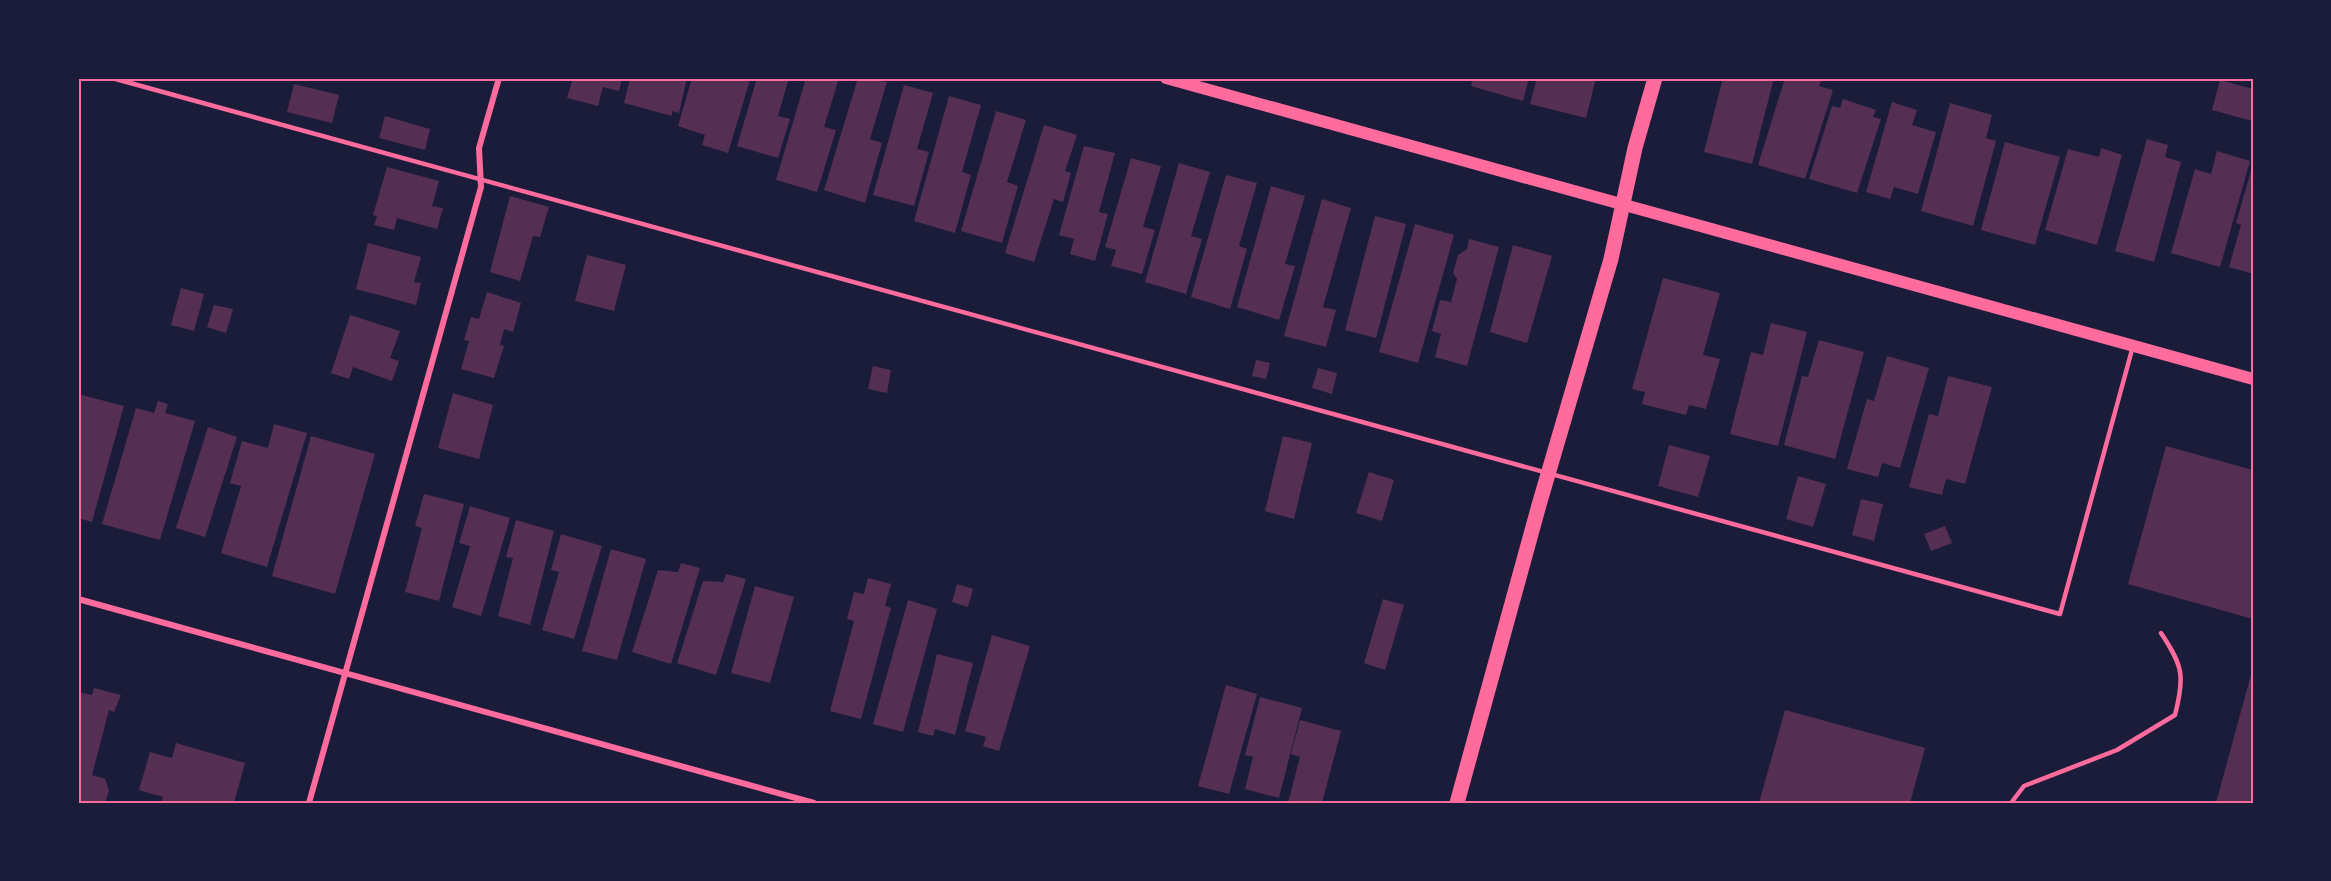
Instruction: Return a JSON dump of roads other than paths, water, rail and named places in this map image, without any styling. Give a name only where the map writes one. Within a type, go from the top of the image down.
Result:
[{"type":"main road","points":[[1166,78],[2253,379]]},
{"type":"main road","points":[[1457,803],[1548,474],[1611,259],[1635,148],[1655,78]]},
{"type":"street","points":[[309,803],[481,187],[479,148],[499,78]]},
{"type":"street","points":[[78,599],[814,803]]},
{"type":"lane","points":[[112,78],[2060,614],[2133,346]]},
{"type":"lane","points":[[2011,803],[2024,786],[2117,750],[2175,715],[2183,684],[2176,655],[2161,633]]}]
